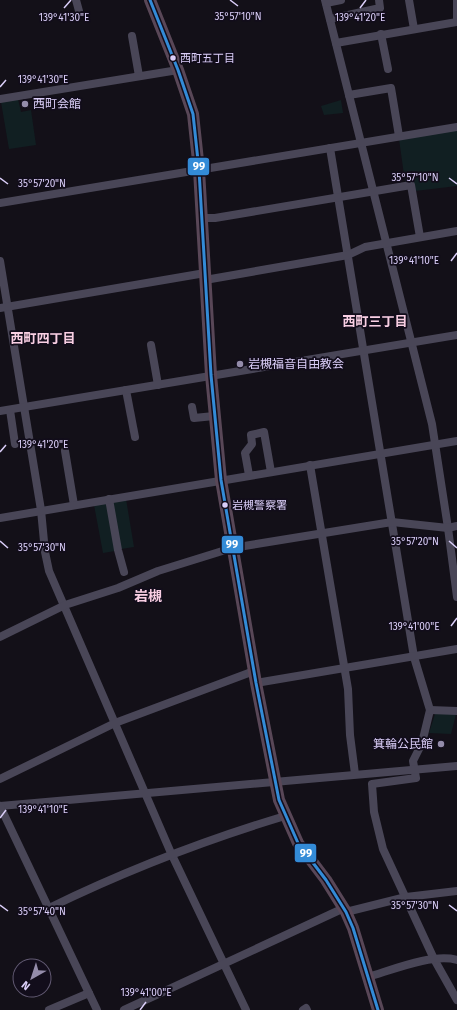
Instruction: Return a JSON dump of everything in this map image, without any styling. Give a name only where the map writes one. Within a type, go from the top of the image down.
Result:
[{"type":"highway","points":[[150,0],[178,70],[192,114],[199,170],[211,375],[221,480],[255,677],[275,782],[285,816],[298,843],[345,910],[353,928],[368,977],[375,1009]]},
{"type":"street","points":[[76,0],[79,11]]},
{"type":"street","points":[[341,0],[326,1],[436,444],[457,597]]},
{"type":"street","points":[[330,19],[380,8],[379,0]]},
{"type":"street","points":[[409,0],[414,29]]},
{"type":"street","points":[[457,0],[457,18]]},
{"type":"street","points":[[336,43],[457,22]]},
{"type":"street","points":[[381,34],[388,69]]},
{"type":"street","points":[[132,36],[139,76]]},
{"type":"street","points":[[0,99],[178,70]]},
{"type":"street","points":[[349,95],[391,88],[400,136]]},
{"type":"street","points":[[0,203],[457,127]]},
{"type":"street","points":[[330,148],[414,657],[430,710],[422,743],[413,761],[416,778],[372,784],[374,812],[383,849],[434,959],[457,1000]]},
{"type":"street","points":[[202,218],[214,218],[411,185],[420,237]]},
{"type":"street","points":[[4,307],[348,256],[365,247],[457,231]]},
{"type":"street","points":[[0,261],[4,307],[25,408],[42,510],[45,552],[49,570],[172,853],[246,1010]]},
{"type":"street","points":[[0,411],[457,335]]},
{"type":"street","points":[[151,345],[158,385]]},
{"type":"street","points":[[126,390],[135,437]]},
{"type":"street","points":[[192,406],[194,418],[214,416]]},
{"type":"street","points":[[10,410],[15,444]]},
{"type":"street","points":[[249,475],[245,453],[252,444],[251,435],[264,432],[271,472]]},
{"type":"street","points":[[0,518],[457,441]]},
{"type":"street","points":[[65,451],[74,505]]},
{"type":"street","points":[[310,465],[348,689],[350,735],[355,774]]},
{"type":"street","points":[[109,499],[118,550],[124,572]]},
{"type":"street","points":[[0,637],[65,605],[118,588],[158,571],[232,548],[392,522],[448,528],[457,526]]},
{"type":"street","points":[[0,779],[115,723],[255,677],[344,669],[457,649]]},
{"type":"street","points":[[430,710],[457,711]]},
{"type":"street","points":[[97,1010],[0,806],[457,766]]},
{"type":"street","points":[[49,908],[109,879],[172,853],[229,833],[285,816]]},
{"type":"street","points":[[124,1010],[224,963],[345,910],[406,897],[457,891]]},
{"type":"street","points":[[368,977],[434,959],[449,957],[457,960]]},
{"type":"street","points":[[50,1010],[89,993]]},
{"type":"street","points":[[303,1010],[306,1008],[307,1010]]},
{"type":"shaded area","points":[[18,99],[21,112],[31,110],[36,145],[9,149],[1,102]]},
{"type":"shaded area","points":[[341,100],[343,113],[324,115],[321,106]]},
{"type":"shaded area","points":[[457,130],[457,186],[415,191],[412,181],[405,182],[399,139]]},
{"type":"shaded area","points":[[126,499],[134,547],[121,549],[112,502]]},
{"type":"shaded area","points":[[106,503],[115,551],[103,553],[94,505]]},
{"type":"shaded area","points":[[435,714],[456,714],[451,734],[429,733]]},
{"type":"transit line","name":"99","points":[[150,0],[178,70],[193,114],[199,170],[211,375],[221,480],[256,683],[279,800],[298,843],[326,880],[346,912],[353,928],[378,1010]]},
{"type":"place","name":"西町五丁目","points":[[173,58]]},
{"type":"place","name":"西町会館","points":[[25,104]]},
{"type":"place","name":"岩槻福音自由教会","points":[[240,364]]},
{"type":"place","name":"岩槻警察署","points":[[225,505]]},
{"type":"place","name":"箕輪公民館","points":[[441,744]]},
{"type":"district","name":"西町三丁目","points":[[375,321]]},
{"type":"district","name":"西町四丁目","points":[[43,338]]},
{"type":"district","name":"岩槻","points":[[148,596]]}]
